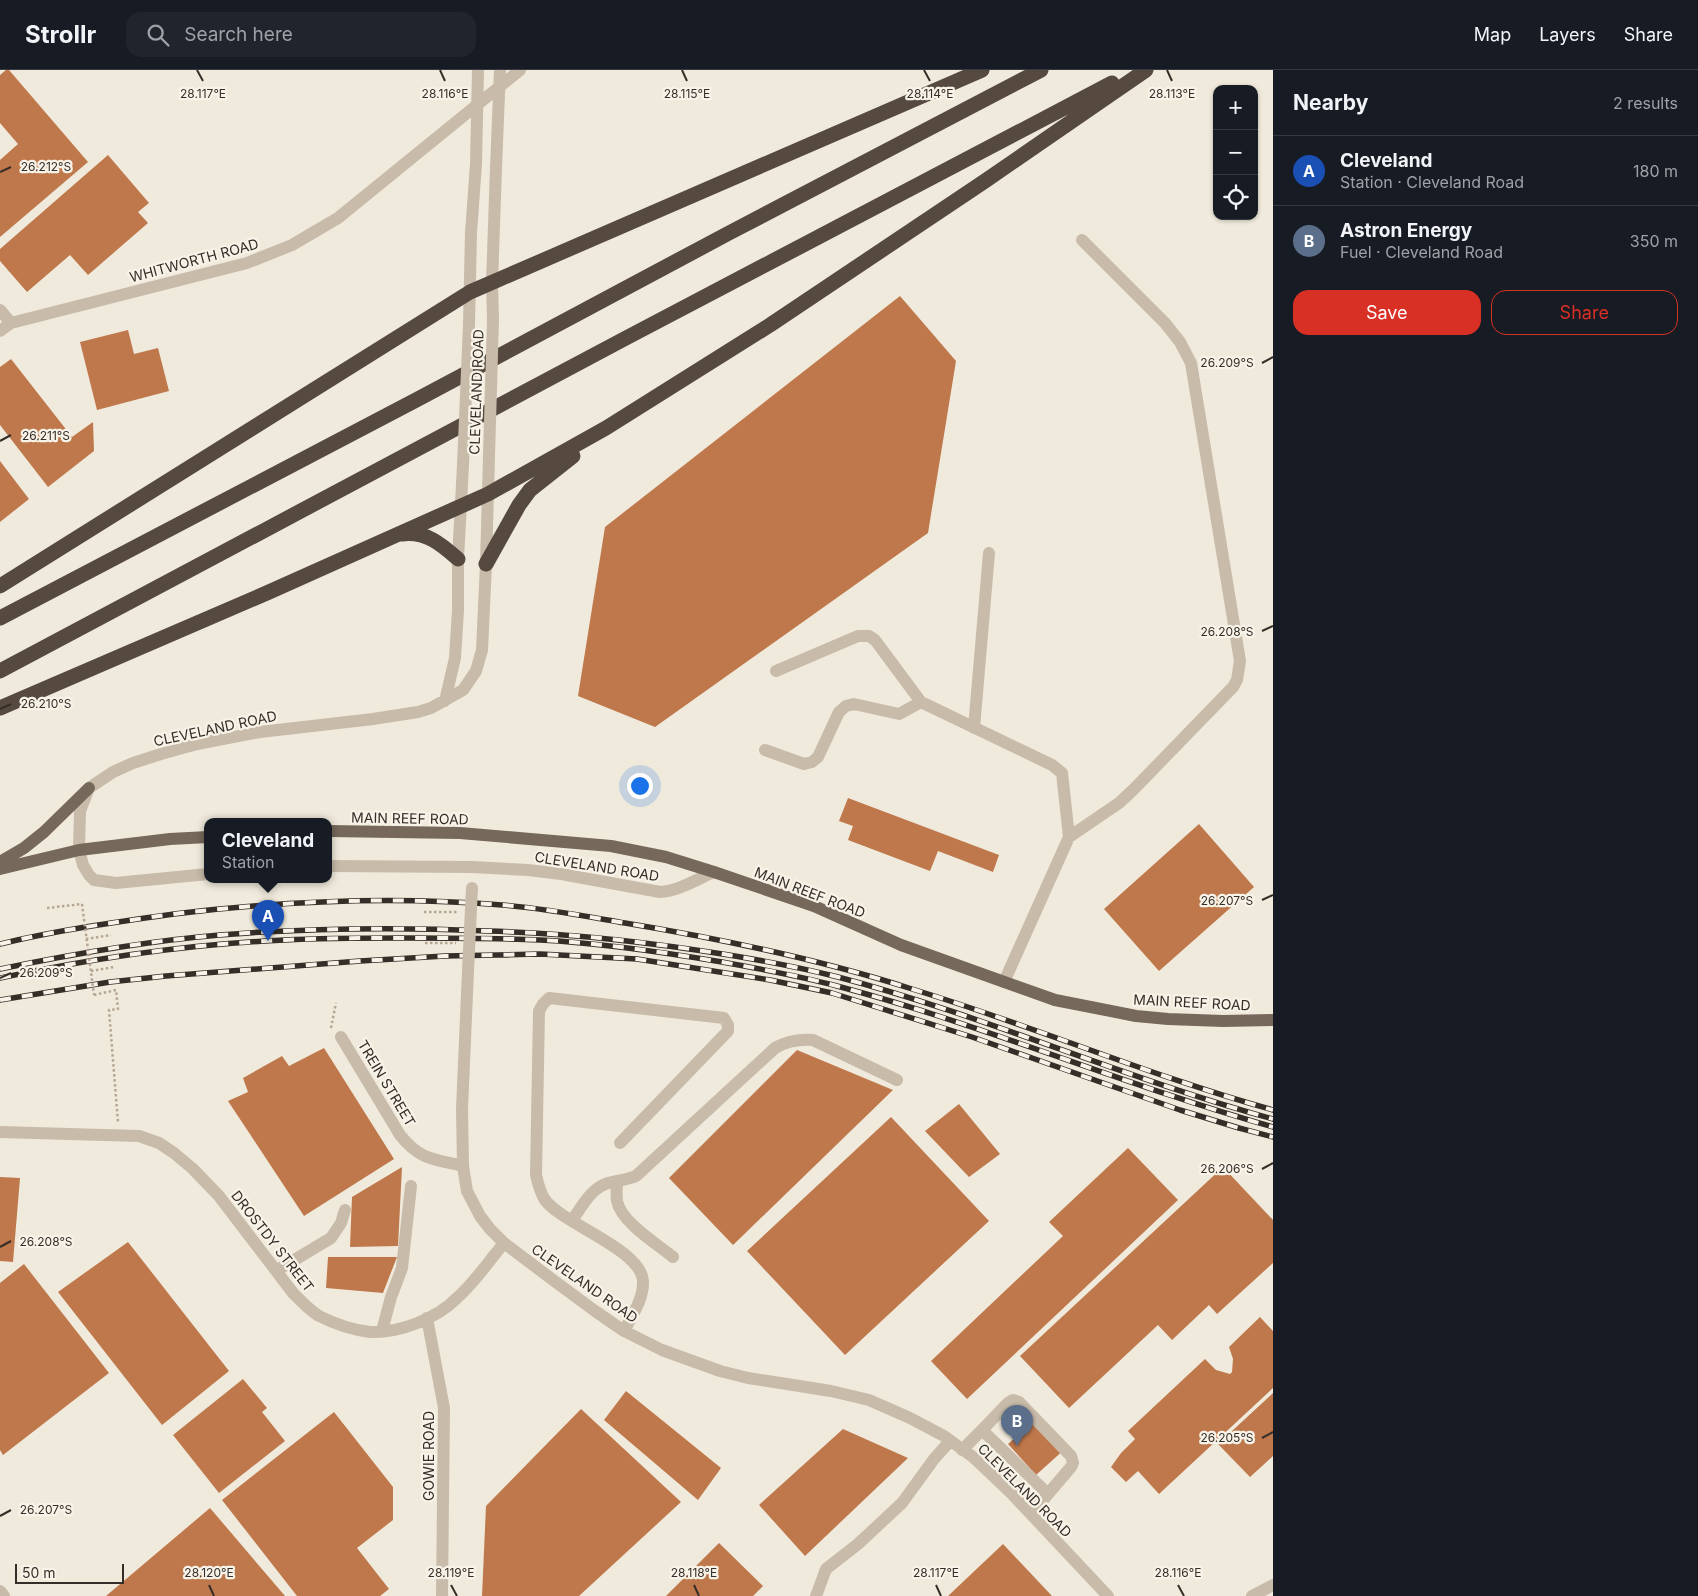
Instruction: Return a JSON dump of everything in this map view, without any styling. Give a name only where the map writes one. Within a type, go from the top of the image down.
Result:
[{"type":"highway","points":[[0,586],[470,292],[982,70]]},
{"type":"highway","points":[[0,618],[1041,70]]},
{"type":"highway","points":[[0,671],[617,343],[1137,70]]},
{"type":"highway","points":[[0,708],[488,494],[606,428],[770,325],[1146,70]]},
{"type":"highway","points":[[486,564],[519,505],[530,490],[564,461],[644,408],[673,386]]},
{"type":"highway","points":[[397,534],[410,533],[433,539],[458,559]]},
{"type":"main road","points":[[0,862],[24,848],[44,832],[89,788]]},
{"type":"main road","name":"MAIN REEF ROAD","points":[[332,831],[460,833],[565,841],[611,846],[666,857],[814,906],[901,945],[1055,1000],[1136,1016],[1168,1019],[1273,1020]]},
{"type":"main road","points":[[0,869],[79,850],[170,839],[204,837]]},
{"type":"street","name":"CLEVELAND ROAD","points":[[445,701],[455,658],[458,610],[458,559],[469,324],[471,234],[476,164],[478,70]]},
{"type":"street","name":"CLEVELAND ROAD","points":[[89,788],[113,772],[133,763],[196,744],[260,732],[399,716],[431,708],[463,690],[476,671],[482,650],[486,564],[493,319],[492,283],[500,70]]},
{"type":"street","name":"WHITWORTH ROAD","points":[[0,331],[11,323],[247,263],[292,245],[338,218],[520,70]]},
{"type":"street","points":[[1069,837],[1119,803],[1134,789],[1233,687],[1237,680],[1240,662],[1191,363],[1180,342],[1166,324],[1082,240]]},
{"type":"street","points":[[0,310],[11,323]]},
{"type":"street","points":[[974,728],[989,553]]},
{"type":"street","points":[[776,671],[858,636],[869,636],[875,640],[921,702],[1052,765],[1062,773],[1069,837],[1004,982]]},
{"type":"street","points":[[765,750],[804,764],[812,762],[818,757],[839,712],[846,706],[854,704],[899,714],[921,702]]},
{"type":"street","points":[[89,788],[80,811],[79,850],[83,865],[94,880],[116,883],[204,874]]},
{"type":"street","name":"CLEVELAND ROAD","points":[[332,866],[472,867],[528,870],[660,892],[680,887],[714,872]]},
{"type":"street","name":"CLEVELAND ROAD","points":[[472,867],[462,1109],[463,1166],[467,1191],[472,1203],[490,1229],[504,1243],[553,1280],[624,1330],[662,1350],[720,1371],[748,1378],[831,1391],[870,1400],[910,1418],[950,1441],[973,1457],[1031,1514],[1108,1596]]},
{"type":"street","points":[[620,1143],[728,1031],[728,1025],[724,1018],[549,998],[542,1004],[539,1011],[536,1175],[540,1191],[546,1201],[632,1260],[640,1272],[643,1279],[640,1299],[624,1330]]},
{"type":"street","name":"TREIN STREET","points":[[341,1037],[400,1135],[410,1148],[430,1159],[463,1166]]},
{"type":"street","points":[[572,1220],[594,1191],[601,1185],[627,1180],[636,1176],[775,1048],[786,1042],[803,1039],[813,1040],[897,1080]]},
{"type":"street","name":"DROSTDY STREET","points":[[0,1132],[139,1136],[159,1143],[193,1169],[218,1196],[294,1293],[318,1315],[352,1329],[371,1332],[390,1330],[412,1325],[442,1310],[456,1299],[504,1243]]},
{"type":"street","points":[[617,1181],[617,1201],[621,1212],[627,1220],[673,1256]]},
{"type":"street","points":[[382,1331],[391,1297],[402,1268],[411,1186]]},
{"type":"street","points":[[276,1271],[331,1238],[345,1210]]},
{"type":"street","name":"GOWIE ROAD","points":[[427,1318],[444,1408],[442,1596]]},
{"type":"street","points":[[962,1450],[1008,1403],[1014,1400],[1018,1402],[1071,1456],[1073,1463],[1031,1514]]},
{"type":"street","points":[[982,1430],[1048,1494]]},
{"type":"street","points":[[816,1596],[826,1570],[858,1544],[902,1503],[934,1459],[950,1441]]},
{"type":"street","points":[[1252,1596],[1273,1585]]},
{"type":"street","points":[[0,1591],[4,1596]]},
{"type":"path","points":[[47,908],[82,904],[94,995],[116,990],[118,1009],[109,1010],[120,1135]]},
{"type":"path","points":[[424,912],[470,912]]},
{"type":"path","points":[[86,939],[111,935]]},
{"type":"path","points":[[425,943],[469,943]]},
{"type":"path","points":[[91,971],[114,967]]},
{"type":"path","points":[[336,1002],[331,1028],[341,1037]]},
{"type":"building","points":[[9,70],[88,162],[0,237],[0,160],[18,144],[0,123],[0,75]]},
{"type":"building","points":[[108,155],[149,203],[138,212],[148,223],[88,275],[70,255],[27,292],[0,261],[0,249]]},
{"type":"building","points":[[900,296],[956,361],[928,533],[655,727],[578,696],[605,527]]},
{"type":"building","points":[[128,330],[134,354],[158,348],[169,391],[97,410],[80,342]]},
{"type":"building","points":[[11,359],[72,437],[93,422],[94,451],[48,487],[0,425],[0,367]]},
{"type":"building","points":[[0,461],[29,499],[0,522]]},
{"type":"building","points":[[848,798],[999,855],[993,872],[938,851],[930,871],[848,840],[853,826],[839,821]]},
{"type":"building","points":[[1199,824],[1254,887],[1159,971],[1104,909]]},
{"type":"building","points":[[324,1048],[394,1159],[304,1216],[228,1101],[248,1092],[243,1078],[282,1056],[289,1066]]},
{"type":"building","points":[[797,1050],[893,1090],[733,1245],[669,1178]]},
{"type":"building","points":[[959,1104],[1000,1154],[969,1177],[925,1131]]},
{"type":"building","points":[[891,1117],[989,1221],[845,1355],[747,1251]]},
{"type":"building","points":[[1128,1148],[1178,1200],[967,1399],[931,1361],[1063,1236],[1049,1222]]},
{"type":"building","points":[[402,1167],[398,1246],[350,1247],[352,1197]]},
{"type":"building","points":[[1223,1167],[1273,1220],[1273,1263],[1217,1314],[1209,1305],[1172,1340],[1158,1325],[1069,1408],[1020,1356]]},
{"type":"building","points":[[0,1177],[20,1178],[13,1262],[0,1261]]},
{"type":"building","points":[[128,1242],[229,1371],[162,1425],[58,1292]]},
{"type":"building","points":[[328,1257],[397,1257],[383,1293],[326,1288]]},
{"type":"building","points":[[24,1264],[109,1373],[3,1455],[0,1450],[0,1283]]},
{"type":"building","points":[[1260,1317],[1273,1331],[1273,1388],[1159,1494],[1138,1471],[1126,1482],[1111,1467],[1121,1453],[1135,1439],[1128,1431],[1205,1359],[1216,1370],[1230,1374],[1232,1372],[1233,1359],[1229,1347]]},
{"type":"building","points":[[243,1379],[267,1408],[262,1412],[285,1441],[219,1493],[173,1435]]},
{"type":"building","points":[[626,1391],[721,1468],[698,1500],[604,1420]]},
{"type":"building","points":[[1273,1393],[1273,1456],[1250,1477],[1218,1444]]},
{"type":"building","points":[[581,1409],[681,1502],[579,1596],[482,1596],[486,1506]]},
{"type":"building","points":[[334,1412],[393,1487],[393,1520],[357,1548],[389,1589],[380,1596],[297,1596],[222,1500]]},
{"type":"building","points":[[1038,1417],[1066,1448],[1036,1475],[1008,1444]]},
{"type":"building","points":[[843,1429],[908,1458],[805,1556],[759,1505]]},
{"type":"building","points":[[210,1508],[285,1596],[106,1596]]},
{"type":"building","points":[[719,1543],[763,1586],[753,1596],[666,1596]]},
{"type":"building","points":[[1003,1544],[1052,1596],[948,1596]]},
{"type":"railway","points":[[0,944],[65,930],[174,914],[297,903],[379,900],[461,902],[533,908],[698,936],[841,968],[957,1003],[1137,1067],[1273,1110]]},
{"type":"railway","points":[[0,969],[137,944],[220,935],[287,931],[354,929],[455,930],[549,934],[639,942],[743,957],[838,977],[948,1010],[1164,1085],[1273,1119]]},
{"type":"railway","points":[[0,978],[142,953],[285,940],[489,938],[563,941],[654,951],[722,962],[837,986],[947,1019],[1218,1111],[1273,1127]]},
{"type":"railway","points":[[0,1000],[110,982],[360,961],[445,956],[540,954],[637,959],[770,980],[832,993],[972,1037],[1180,1110],[1273,1137]]},
{"type":"place","name":"Cleveland","points":[[268,941]]},
{"type":"place","name":"Astron Energy","points":[[1017,1446]]}]
